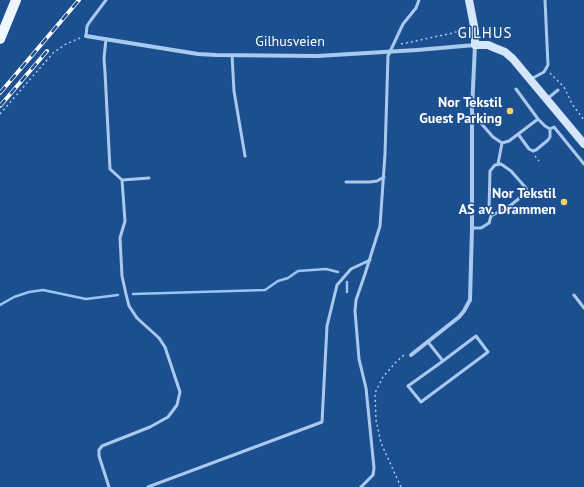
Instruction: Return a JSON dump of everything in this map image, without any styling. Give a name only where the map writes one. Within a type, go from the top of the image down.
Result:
[{"type":"main road","points":[[0,39],[16,0]]},
{"type":"street","points":[[409,353],[428,342],[459,317],[468,305],[471,295],[475,45],[474,27],[469,0]]},
{"type":"street","name":"Gilhusveien","points":[[86,36],[198,54],[232,55],[317,56],[475,45]]},
{"type":"street","points":[[475,45],[488,46],[505,52],[514,59],[584,144]]},
{"type":"lane","points":[[86,36],[87,26],[106,0]]},
{"type":"lane","points":[[361,487],[373,475],[374,468],[366,388],[359,359],[355,311],[356,300],[380,226],[384,176],[388,56],[392,51],[403,24],[416,8],[419,0]]},
{"type":"lane","points":[[531,79],[541,74],[546,68],[548,62],[545,0]]},
{"type":"lane","points":[[106,39],[104,58],[110,169],[122,180],[125,221],[120,238],[122,276],[129,306],[137,318],[159,338],[165,347],[180,392],[177,405],[168,417],[150,428],[102,446],[99,450],[109,487]]},
{"type":"lane","points":[[232,55],[234,91],[245,156]]},
{"type":"lane","points":[[516,89],[538,119],[550,129],[554,127],[584,164]]},
{"type":"lane","points":[[547,99],[558,90]]},
{"type":"lane","points":[[473,114],[493,137],[502,143],[506,143],[538,119]]},
{"type":"lane","points":[[518,134],[529,149],[533,151],[548,140],[550,137],[550,129]]},
{"type":"lane","points":[[472,228],[481,228],[489,223],[491,216],[489,210],[490,171],[498,164],[502,143]]},
{"type":"lane","points":[[491,216],[511,205],[527,192],[526,188],[511,171],[501,164],[498,164]]},
{"type":"lane","points":[[346,182],[377,181],[384,176]]},
{"type":"lane","points":[[122,180],[149,178]]},
{"type":"lane","points":[[148,487],[322,422],[327,326],[337,285],[351,269],[370,260]]},
{"type":"lane","points":[[574,295],[584,308]]},
{"type":"lane","points":[[476,336],[488,352],[421,402],[408,386],[443,361],[476,336]]},
{"type":"lane","points":[[428,342],[443,361]]},
{"type":"path","points":[[392,51],[400,45],[461,30],[467,24]]},
{"type":"path","points":[[482,26],[504,45],[505,52]]},
{"type":"path","points":[[0,114],[53,53],[66,44],[86,36]]},
{"type":"path","points":[[546,68],[564,87],[572,104],[584,120]]},
{"type":"path","points":[[401,487],[381,442],[376,420],[375,393],[383,377],[396,362],[409,353]]},
{"type":"waterway","points":[[133,294],[265,290],[278,281],[288,278],[298,271],[326,269],[338,272]]},
{"type":"waterway","points":[[347,282],[347,292]]},
{"type":"waterway","points":[[0,305],[14,297],[29,292],[43,290],[86,299],[118,295]]},
{"type":"railway","points":[[0,93],[79,0]]},
{"type":"railway","points":[[0,106],[47,51]]},
{"type":"place","name":"Nor Tekstil Guest Parking","points":[[510,111]]},
{"type":"place","name":"Nor Tekstil AS av. Drammen","points":[[564,202]]},
{"type":"district","name":"GILHUS","points":[[485,34]]}]
